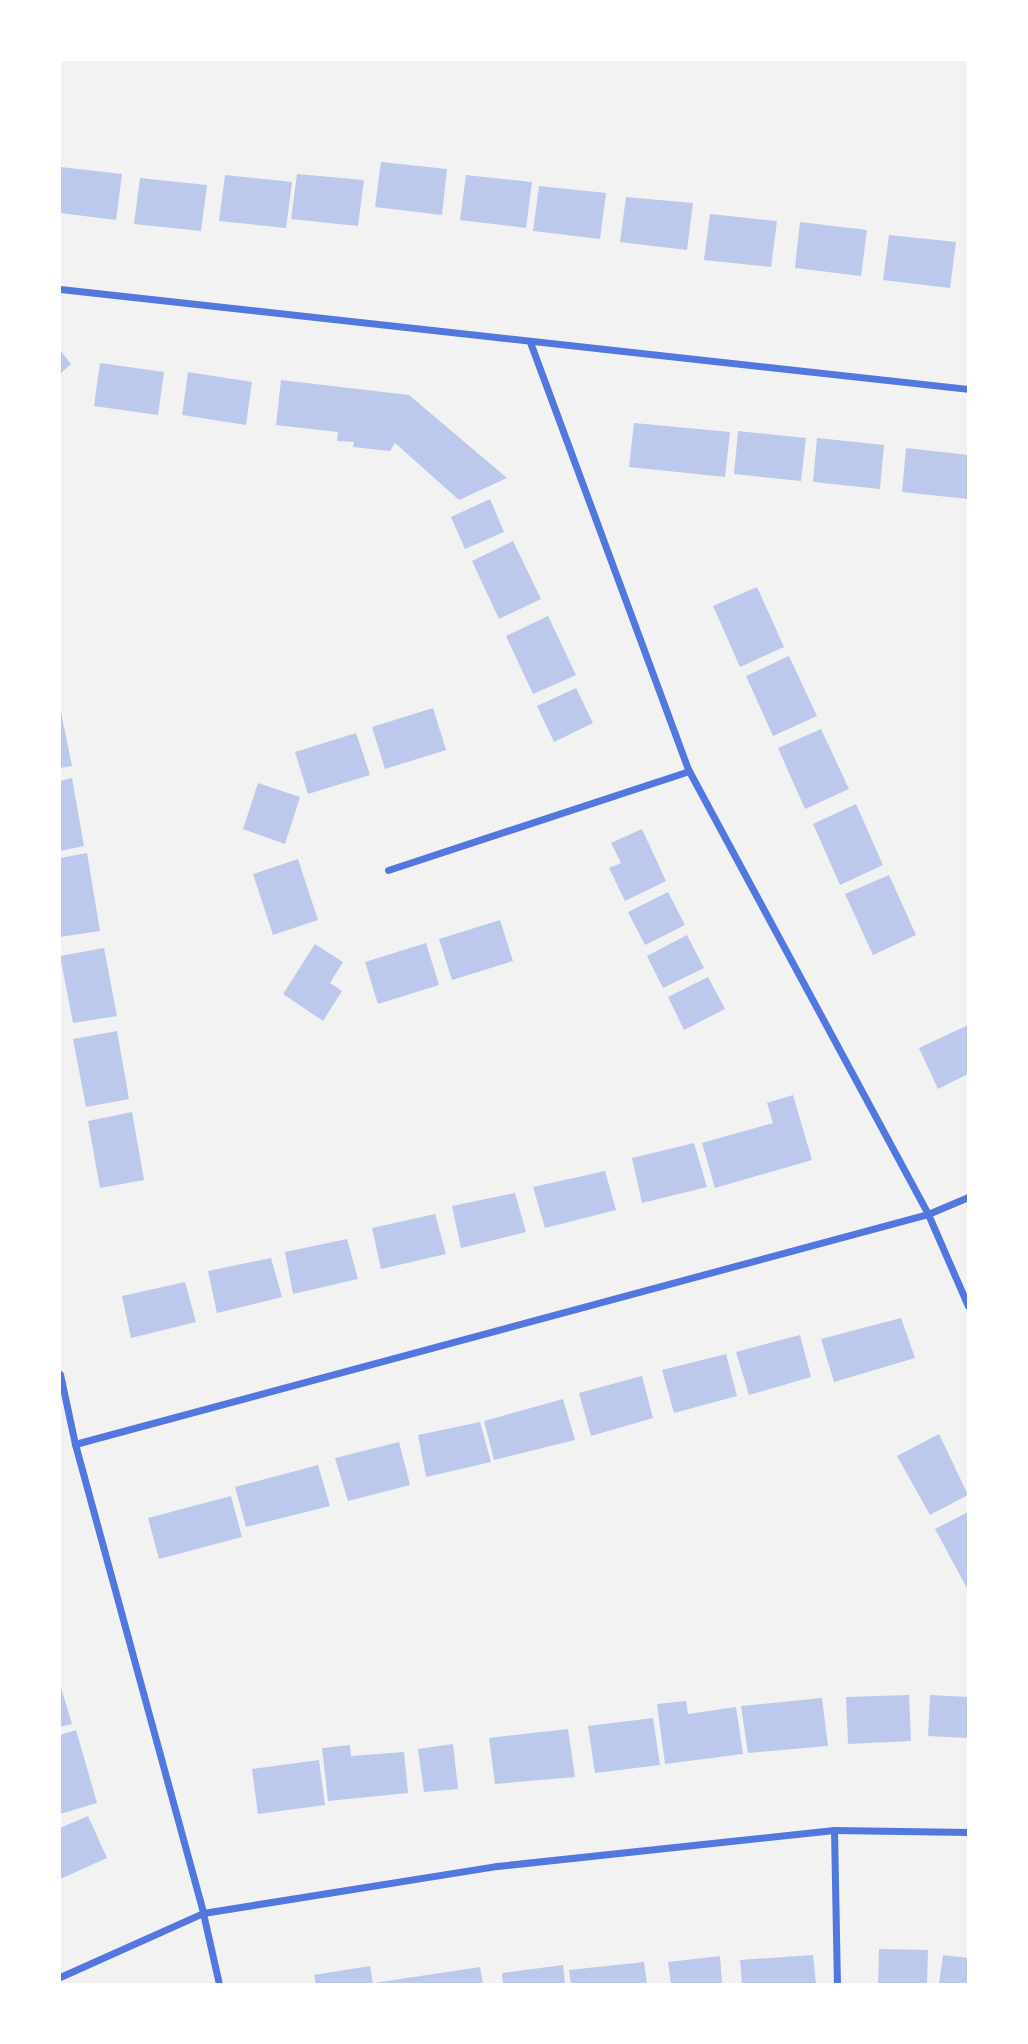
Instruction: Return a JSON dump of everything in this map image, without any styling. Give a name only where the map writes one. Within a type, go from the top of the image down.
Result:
[{"type":"street","points":[[60,289],[968,389]]},
{"type":"street","points":[[530,342],[689,771],[928,1214],[968,1306]]},
{"type":"street","points":[[388,870],[689,771]]},
{"type":"street","points":[[75,1444],[928,1214],[968,1197]]},
{"type":"street","points":[[60,1374],[75,1444],[203,1913],[219,1984]]},
{"type":"street","points":[[834,1830],[837,1984]]},
{"type":"street","points":[[60,1977],[203,1913],[497,1866],[834,1830],[968,1832]]},
{"type":"building","points":[[381,162],[447,169],[442,215],[375,207]]},
{"type":"building","points":[[60,167],[122,174],[116,220],[60,213]]},
{"type":"building","points":[[297,174],[364,180],[358,226],[291,219]]},
{"type":"building","points":[[225,175],[292,182],[286,228],[219,221]]},
{"type":"building","points":[[466,175],[532,182],[526,228],[460,220]]},
{"type":"building","points":[[140,178],[207,185],[201,231],[134,224]]},
{"type":"building","points":[[539,186],[606,193],[600,239],[533,231]]},
{"type":"building","points":[[626,197],[693,203],[687,250],[620,242]]},
{"type":"building","points":[[710,214],[777,221],[771,267],[704,260]]},
{"type":"building","points":[[800,222],[867,230],[861,276],[795,268]]},
{"type":"building","points":[[889,235],[956,242],[950,288],[883,280]]},
{"type":"building","points":[[60,350],[71,364],[60,374]]},
{"type":"building","points":[[100,363],[164,372],[158,415],[94,406]]},
{"type":"building","points":[[188,372],[252,382],[246,425],[182,415]]},
{"type":"building","points":[[281,380],[409,395],[507,478],[459,500],[395,443],[390,451],[353,447],[354,442],[337,441],[338,432],[276,425]]},
{"type":"building","points":[[634,423],[730,432],[725,477],[629,467]]},
{"type":"building","points":[[738,431],[806,438],[801,481],[734,474]]},
{"type":"building","points":[[817,438],[884,445],[880,489],[813,482]]},
{"type":"building","points":[[906,448],[968,455],[968,499],[902,492]]},
{"type":"building","points":[[490,499],[504,532],[465,549],[451,517]]},
{"type":"building","points":[[513,541],[541,599],[499,619],[472,561]]},
{"type":"building","points":[[757,587],[784,647],[740,667],[713,606]]},
{"type":"building","points":[[548,616],[576,675],[533,694],[506,636]]},
{"type":"building","points":[[789,656],[817,716],[773,736],[746,676]]},
{"type":"building","points":[[576,688],[593,723],[554,742],[537,706]]},
{"type":"building","points":[[60,707],[72,766],[60,768]]},
{"type":"building","points":[[433,708],[446,750],[385,769],[372,727]]},
{"type":"building","points":[[821,729],[849,789],[805,809],[778,748]]},
{"type":"building","points":[[356,733],[370,775],[308,794],[295,752]]},
{"type":"building","points":[[72,778],[84,846],[60,851],[60,781]]},
{"type":"building","points":[[258,783],[300,797],[285,844],[243,829]]},
{"type":"building","points":[[856,804],[883,865],[840,885],[813,824]]},
{"type":"building","points":[[642,829],[666,881],[625,901],[609,868],[621,863],[611,843]]},
{"type":"building","points":[[87,853],[100,931],[60,937],[60,858]]},
{"type":"building","points":[[298,859],[318,920],[273,935],[253,874]]},
{"type":"building","points":[[889,875],[916,935],[873,955],[845,894]]},
{"type":"building","points":[[668,892],[685,925],[645,945],[628,912]]},
{"type":"building","points":[[500,920],[513,961],[452,980],[439,939]]},
{"type":"building","points":[[687,935],[704,968],[663,988],[647,956]]},
{"type":"building","points":[[426,943],[439,985],[378,1004],[365,962]]},
{"type":"building","points":[[315,944],[343,962],[330,983],[342,991],[323,1021],[283,994]]},
{"type":"building","points":[[104,948],[117,1016],[73,1023],[60,956]]},
{"type":"building","points":[[708,977],[725,1009],[684,1030],[668,997]]},
{"type":"building","points":[[968,1025],[968,1074],[938,1089],[919,1048]]},
{"type":"building","points":[[117,1031],[129,1099],[86,1107],[73,1039]]},
{"type":"building","points":[[793,1095],[812,1160],[715,1188],[702,1143],[773,1123],[767,1103]]},
{"type":"building","points":[[132,1112],[144,1180],[100,1188],[88,1121]]},
{"type":"building","points":[[694,1143],[707,1187],[642,1203],[632,1158]]},
{"type":"building","points":[[605,1171],[616,1210],[545,1228],[533,1187]]},
{"type":"building","points":[[515,1193],[526,1232],[461,1248],[452,1206]]},
{"type":"building","points":[[435,1214],[446,1254],[381,1269],[372,1228]]},
{"type":"building","points":[[347,1239],[358,1279],[293,1294],[285,1252]]},
{"type":"building","points":[[271,1258],[282,1297],[217,1313],[208,1271]]},
{"type":"building","points":[[185,1282],[196,1322],[131,1338],[122,1296]]},
{"type":"building","points":[[901,1318],[915,1358],[834,1382],[821,1339]]},
{"type":"building","points":[[800,1335],[811,1377],[749,1395],[736,1352]]},
{"type":"building","points":[[726,1354],[737,1396],[674,1413],[662,1370]]},
{"type":"building","points":[[642,1376],[653,1418],[591,1436],[579,1393]]},
{"type":"building","points":[[563,1399],[575,1440],[494,1460],[484,1421]]},
{"type":"building","points":[[480,1422],[491,1462],[426,1477],[418,1435]]},
{"type":"building","points":[[939,1434],[968,1495],[930,1515],[897,1456]]},
{"type":"building","points":[[399,1442],[410,1485],[348,1501],[335,1458]]},
{"type":"building","points":[[318,1465],[330,1506],[246,1527],[235,1487]]},
{"type":"building","points":[[231,1496],[242,1537],[159,1559],[148,1518]]},
{"type":"building","points":[[968,1512],[968,1590],[935,1529]]},
{"type":"building","points":[[60,1684],[72,1724],[60,1727]]},
{"type":"building","points":[[909,1695],[911,1741],[848,1744],[846,1697]]},
{"type":"building","points":[[930,1695],[968,1697],[968,1738],[928,1736]]},
{"type":"building","points":[[822,1698],[828,1746],[748,1753],[741,1706]]},
{"type":"building","points":[[686,1701],[688,1714],[736,1707],[743,1754],[665,1764],[657,1704]]},
{"type":"building","points":[[653,1718],[660,1765],[595,1773],[588,1726]]},
{"type":"building","points":[[568,1729],[575,1777],[495,1784],[489,1738]]},
{"type":"building","points":[[76,1730],[97,1803],[60,1814],[60,1735]]},
{"type":"building","points":[[453,1744],[458,1789],[424,1792],[418,1749]]},
{"type":"building","points":[[350,1745],[351,1756],[404,1752],[408,1793],[328,1801],[322,1748]]},
{"type":"building","points":[[319,1760],[325,1805],[258,1814],[252,1769]]},
{"type":"building","points":[[88,1816],[107,1858],[60,1879],[60,1828]]},
{"type":"building","points":[[879,1949],[928,1950],[927,1984],[878,1984]]},
{"type":"building","points":[[813,1955],[816,1984],[742,1984],[740,1960]]},
{"type":"building","points":[[943,1955],[968,1958],[968,1984],[939,1984]]},
{"type":"building","points":[[720,1956],[722,1984],[671,1984],[668,1962]]},
{"type":"building","points":[[644,1962],[647,1984],[571,1984],[569,1970]]},
{"type":"building","points":[[563,1965],[565,1984],[503,1984],[502,1973]]},
{"type":"building","points":[[370,1966],[373,1984],[316,1984],[314,1975]]},
{"type":"building","points":[[480,1967],[483,1984],[374,1984],[374,1983]]}]
